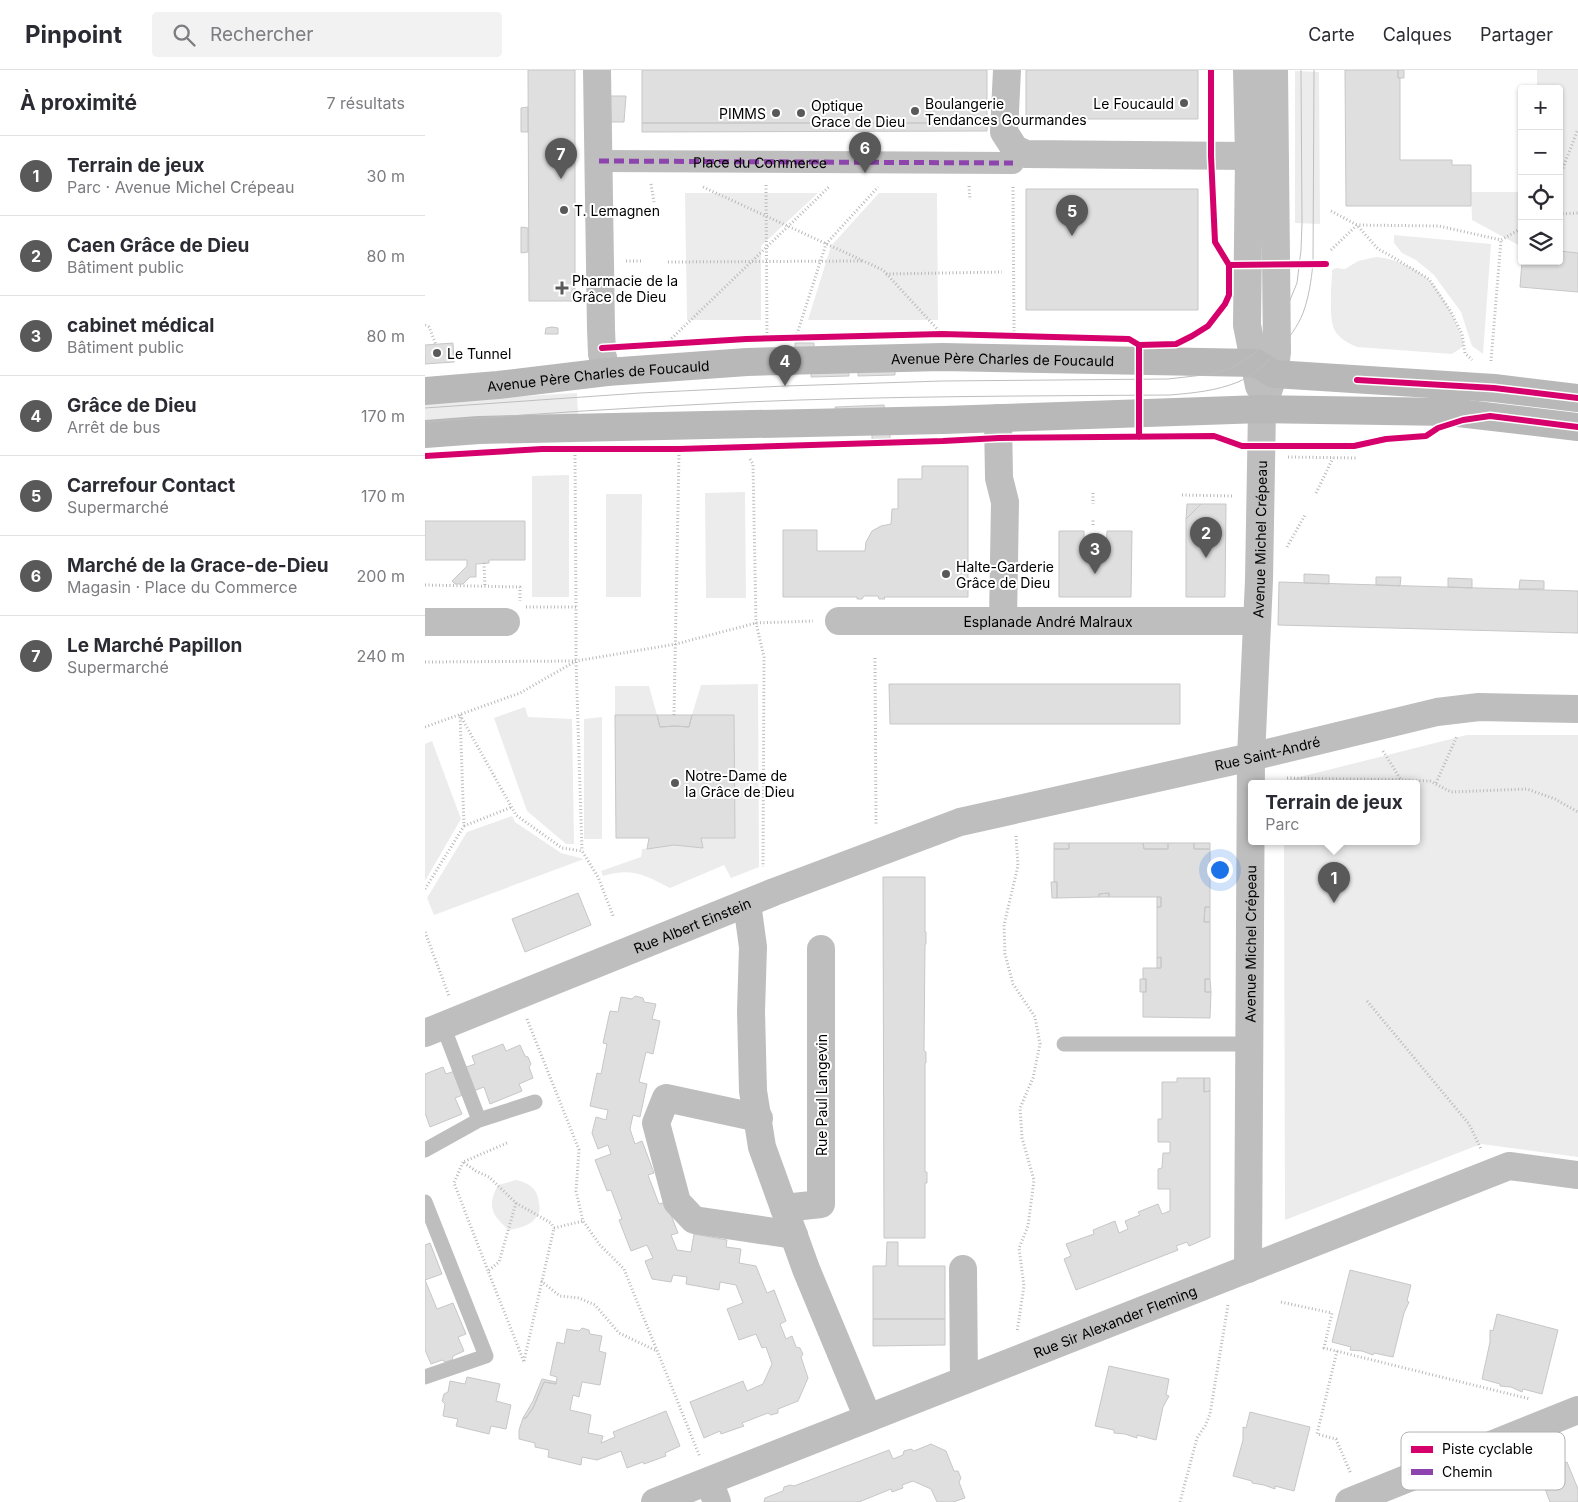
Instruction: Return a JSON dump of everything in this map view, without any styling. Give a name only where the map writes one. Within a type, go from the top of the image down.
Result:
[{"type":"main road","name":"Avenue Père Charles de Foucauld","points":[[425,390],[498,385],[607,372],[747,362],[932,358],[1265,368],[1494,388],[1578,398]]},
{"type":"main road","points":[[425,434],[479,430],[595,429],[1262,409],[1450,412],[1578,427]]},
{"type":"street","points":[[597,70],[601,330],[602,354],[607,372]]},
{"type":"street","points":[[1247,70],[1249,156],[1247,325],[1265,368]]},
{"type":"street","name":"Avenue Michel Crépeau","points":[[1251,780],[1262,409],[1265,368],[1277,352],[1274,70]]},
{"type":"street","points":[[1006,82],[1004,132],[1015,149],[1026,154],[1249,156]]},
{"type":"street","name":"Place du Commerce","points":[[599,161],[900,162],[1013,173]]},
{"type":"street","points":[[998,418],[999,478],[1005,502],[1003,621]]},
{"type":"street","name":"Esplanade André Malraux","points":[[839,621],[1257,620]]},
{"type":"street","points":[[425,622],[506,622]]},
{"type":"street","name":"Rue Saint-André","points":[[960,822],[1251,757],[1437,712],[1479,707],[1578,709]]},
{"type":"street","name":"Rue Albert Einstein","points":[[440,1021],[960,822]]},
{"type":"street","name":"Avenue Michel Crépeau","points":[[1240,1272],[1249,1044],[1250,845]]},
{"type":"street","points":[[747,903],[753,947],[751,1011],[753,1091],[759,1118],[762,1147],[806,1269],[868,1418]]},
{"type":"street","name":"Rue Paul Langevin","points":[[784,1208],[821,1204],[821,949]]},
{"type":"street","points":[[759,1118],[666,1098],[656,1123],[677,1202],[693,1220],[794,1235]]},
{"type":"street","name":"Rue Sir Alexander Fleming","points":[[655,1502],[713,1491],[868,1418],[1509,1166],[1578,1176]]},
{"type":"street","points":[[963,1269],[964,1380]]},
{"type":"street","points":[[1523,1432],[1578,1410]]},
{"type":"street","points":[[1355,1500],[1401,1481]]},
{"type":"lane","points":[[440,1021],[479,1120]]},
{"type":"lane","points":[[1064,1044],[1249,1044]]},
{"type":"lane","points":[[425,1150],[479,1120],[535,1102]]},
{"type":"lane","points":[[425,1202],[486,1356],[425,1377]]},
{"type":"path","points":[[1560,175],[1578,129]]},
{"type":"path","points":[[766,162],[767,336]]},
{"type":"path","points":[[667,343],[854,162]]},
{"type":"path","points":[[796,337],[826,244],[900,162]]},
{"type":"path","points":[[1013,173],[1014,336]]},
{"type":"path","points":[[1331,211],[1357,225],[1378,250],[1429,280],[1451,312],[1462,334],[1465,353],[1477,366]]},
{"type":"path","points":[[1563,214],[1578,214]]},
{"type":"path","points":[[784,224],[865,262],[886,274],[942,334]]},
{"type":"path","points":[[1331,250],[1357,225],[1439,226],[1501,240],[1518,230]]},
{"type":"path","points":[[1491,364],[1501,240]]},
{"type":"path","points":[[668,262],[865,262]]},
{"type":"path","points":[[886,274],[1002,272]]},
{"type":"path","points":[[425,325],[429,327],[436,344]]},
{"type":"path","points":[[932,334],[949,334]]},
{"type":"path","points":[[1006,336],[1022,336]]},
{"type":"path","points":[[786,338],[806,337]]},
{"type":"path","points":[[760,338],[777,338]]},
{"type":"path","points":[[658,344],[677,342]]},
{"type":"path","points":[[567,449],[575,449],[576,607]]},
{"type":"path","points":[[670,449],[688,449]]},
{"type":"path","points":[[675,715],[679,452]]},
{"type":"path","points":[[1288,457],[1357,458]]},
{"type":"path","points":[[1316,493],[1333,458]]},
{"type":"path","points":[[750,459],[753,464],[757,624],[764,657],[763,875]]},
{"type":"path","points":[[1093,493],[1093,504]]},
{"type":"path","points":[[1182,495],[1238,496]]},
{"type":"path","points":[[1283,556],[1305,515]]},
{"type":"path","points":[[1093,519],[1093,524]]},
{"type":"path","points":[[484,563],[485,586]]},
{"type":"path","points":[[425,662],[576,661],[676,644],[757,624],[839,621]]},
{"type":"path","points":[[875,658],[875,826]]},
{"type":"path","points":[[425,726],[521,693],[576,661]]},
{"type":"path","points":[[576,661],[582,851],[598,877],[615,918]]},
{"type":"path","points":[[460,715],[516,815],[562,848],[582,851]]},
{"type":"path","points":[[425,890],[464,826],[460,715]]},
{"type":"path","points":[[1436,783],[1458,735],[1457,728]]},
{"type":"path","points":[[1379,745],[1401,780]]},
{"type":"path","points":[[1283,778],[1401,780]]},
{"type":"path","points":[[1420,781],[1436,783],[1451,792],[1527,789],[1555,799],[1578,812]]},
{"type":"path","points":[[464,826],[512,807]]},
{"type":"path","points":[[1011,1362],[1024,1286],[1019,1248],[1029,1226],[1034,1180],[1022,1138],[1019,1108],[1033,1078],[1040,1044],[1035,1017],[1013,984],[1005,954],[1004,925],[1018,866],[1016,832]]},
{"type":"path","points":[[425,932],[440,1021]]},
{"type":"path","points":[[1367,1001],[1469,1124],[1492,1173]]},
{"type":"path","points":[[526,1016],[579,1150],[577,1191],[583,1221],[600,1245],[624,1269],[713,1491]]},
{"type":"path","points":[[463,1162],[489,1177],[516,1202],[551,1223],[554,1228],[524,1362],[453,1182],[463,1162],[507,1143]]},
{"type":"path","points":[[488,1271],[499,1262],[516,1202]]},
{"type":"path","points":[[554,1228],[583,1221]]},
{"type":"path","points":[[1180,1502],[1197,1438],[1210,1414],[1240,1272]]},
{"type":"path","points":[[541,1282],[560,1296],[579,1298],[595,1306],[619,1333],[657,1351]]},
{"type":"path","points":[[1281,1302],[1332,1313],[1324,1348],[1532,1400]]},
{"type":"path","points":[[1337,1351],[1317,1434],[1336,1439],[1355,1500]]},
{"type":"path","points":[[1361,1357],[1362,1351]]},
{"type":"path","points":[[1510,1394],[1511,1387]]},
{"type":"shaded area","points":[[1537,70],[1578,70],[1578,253],[1563,251],[1563,85],[1537,85]]},
{"type":"shaded area","points":[[1295,71],[1319,72],[1320,224],[1295,223]]},
{"type":"shaded area","points":[[1471,192],[1518,192],[1518,245],[1472,220]]},
{"type":"shaded area","points":[[685,193],[818,193],[761,246],[761,320],[687,320]]},
{"type":"shaded area","points":[[879,193],[937,193],[938,320],[808,320],[831,246]]},
{"type":"shaded area","points":[[1394,235],[1491,244],[1483,354],[1472,346],[1461,312],[1434,275],[1416,260],[1402,253],[1394,243]]},
{"type":"shaded area","points":[[1376,257],[1404,264],[1417,271],[1433,284],[1450,310],[1464,346],[1452,354],[1357,347],[1339,336],[1335,331],[1332,318],[1332,270],[1336,268],[1345,269],[1358,261]]},
{"type":"shaded area","points":[[577,393],[578,416],[425,427],[425,402]]},
{"type":"shaded area","points":[[569,475],[569,597],[532,597],[532,476]]},
{"type":"shaded area","points":[[745,492],[746,598],[706,598],[705,493]]},
{"type":"shaded area","points":[[606,494],[642,494],[641,597],[606,597]]},
{"type":"shaded area","points":[[758,684],[759,867],[731,878],[724,865],[670,888],[653,879],[630,872],[613,873],[603,876],[601,871],[641,857],[642,849],[674,845],[702,848],[701,838],[735,838],[734,715],[692,715],[701,685]]},
{"type":"shaded area","points":[[615,686],[649,686],[657,715],[615,715]]},
{"type":"shaded area","points":[[525,707],[528,717],[572,719],[574,844],[566,844],[527,811],[494,718]]},
{"type":"shaded area","points":[[602,717],[602,839],[584,839],[584,719]]},
{"type":"shaded area","points":[[1467,735],[1578,735],[1578,1157],[1481,1144],[1285,1220],[1284,845],[1420,845],[1420,780],[1288,780]]},
{"type":"shaded area","points":[[432,741],[461,819],[425,881],[425,744]]},
{"type":"shaded area","points":[[512,816],[515,822],[561,853],[584,859],[434,915],[427,898],[467,832]]},
{"type":"shaded area","points":[[516,1180],[529,1185],[535,1191],[540,1210],[538,1215],[528,1224],[509,1230],[498,1220],[492,1205],[498,1185]]},
{"type":"building","points":[[528,70],[575,70],[575,301],[529,301]]},
{"type":"building","points":[[642,70],[987,70],[987,123],[642,123]]},
{"type":"building","points":[[1026,70],[1198,70],[1198,119],[1026,119]]},
{"type":"building","points":[[1345,70],[1398,70],[1398,78],[1400,78],[1400,160],[1452,160],[1452,165],[1471,165],[1471,206],[1346,206]]},
{"type":"building","points":[[1398,70],[1404,70],[1404,78],[1398,78]]},
{"type":"building","points":[[610,96],[626,96],[624,122],[611,122]]},
{"type":"building","points":[[528,107],[528,132],[521,132],[521,108]]},
{"type":"building","points":[[642,123],[987,123],[987,131],[642,132]]},
{"type":"building","points":[[1026,189],[1198,189],[1198,310],[1026,310]]},
{"type":"building","points":[[521,227],[528,228],[528,252],[521,253]]},
{"type":"building","points":[[1563,251],[1578,253],[1578,292],[1520,287],[1522,265],[1563,265]]},
{"type":"building","points":[[546,328],[558,328],[558,334],[545,334]]},
{"type":"building","points":[[453,343],[454,362],[425,364],[425,345]]},
{"type":"building","points":[[795,343],[814,343],[814,349],[795,349]]},
{"type":"building","points":[[895,367],[895,375],[858,376],[858,368]]},
{"type":"building","points":[[848,368],[849,376],[811,377],[811,369]]},
{"type":"building","points":[[884,405],[885,413],[836,414],[835,407]]},
{"type":"building","points":[[890,432],[890,439],[872,439],[872,433]]},
{"type":"building","points":[[922,466],[968,466],[968,597],[884,597],[885,599],[879,599],[878,596],[864,596],[862,599],[857,599],[857,597],[783,597],[783,530],[817,530],[817,551],[865,551],[866,542],[872,531],[881,526],[891,524],[892,509],[898,509],[898,479],[922,479]]},
{"type":"building","points":[[1187,504],[1201,504],[1186,519]]},
{"type":"building","points":[[1201,504],[1226,504],[1225,597],[1186,597],[1186,519]]},
{"type":"building","points":[[425,521],[525,521],[525,560],[489,560],[489,563],[476,564],[476,577],[470,577],[463,584],[455,584],[452,581],[467,566],[467,560],[425,560]]},
{"type":"building","points":[[1059,531],[1084,531],[1084,551],[1106,551],[1107,531],[1132,531],[1131,597],[1059,597]]},
{"type":"building","points":[[1304,574],[1329,575],[1329,584],[1304,583]]},
{"type":"building","points":[[1376,577],[1401,577],[1400,586],[1376,585]]},
{"type":"building","points":[[1448,578],[1472,579],[1472,588],[1448,587]]},
{"type":"building","points":[[1520,580],[1544,581],[1544,589],[1519,589]]},
{"type":"building","points":[[1279,582],[1578,591],[1578,633],[1278,625]]},
{"type":"building","points":[[889,684],[1180,684],[1180,724],[890,724]]},
{"type":"building","name":"Notre-Dame de la Grâce de Dieu","points":[[615,715],[657,715],[660,727],[689,727],[692,715],[734,715],[735,838],[701,838],[703,848],[674,845],[647,849],[649,838],[616,838]]},
{"type":"building","points":[[657,715],[692,715],[689,727],[660,727]]},
{"type":"building","points":[[1054,843],[1069,843],[1069,849],[1054,849]]},
{"type":"building","points":[[1069,843],[1143,843],[1144,849],[1168,849],[1168,843],[1194,843],[1194,849],[1210,849],[1210,907],[1205,907],[1204,922],[1210,922],[1210,979],[1205,979],[1205,992],[1211,992],[1210,1018],[1143,1017],[1143,992],[1146,992],[1146,979],[1143,979],[1143,968],[1161,968],[1161,957],[1157,958],[1157,907],[1161,907],[1161,897],[1109,897],[1109,893],[1099,894],[1099,897],[1057,898],[1057,882],[1054,882],[1054,849],[1069,849]]},
{"type":"building","points":[[1143,843],[1168,843],[1168,849],[1144,849]]},
{"type":"building","points":[[1194,843],[1210,843],[1210,849],[1194,849]]},
{"type":"building","points":[[883,877],[925,877],[924,1051],[926,1052],[925,1172],[927,1172],[927,1183],[925,1183],[925,1238],[884,1238]]},
{"type":"building","points":[[1051,882],[1057,882],[1057,898],[1052,898]]},
{"type":"building","points":[[578,893],[591,925],[525,952],[512,919]]},
{"type":"building","points":[[1109,893],[1109,897],[1099,897],[1099,894]]},
{"type":"building","points":[[1157,897],[1161,897],[1161,907],[1157,907]]},
{"type":"building","points":[[1205,907],[1210,907],[1210,922],[1204,922]]},
{"type":"building","points":[[1161,957],[1161,968],[1157,968],[1157,958]]},
{"type":"building","points":[[1140,979],[1146,979],[1146,992],[1140,992]]},
{"type":"building","points":[[1205,979],[1210,979],[1211,992],[1205,992]]},
{"type":"building","points":[[635,996],[643,998],[644,1002],[656,1004],[652,1019],[660,1021],[653,1054],[646,1052],[639,1082],[647,1084],[640,1117],[633,1115],[630,1129],[635,1144],[642,1141],[654,1173],[648,1175],[659,1204],[666,1202],[678,1233],[671,1235],[677,1250],[691,1252],[694,1234],[727,1240],[726,1247],[741,1249],[739,1263],[756,1266],[767,1293],[774,1290],[786,1321],[780,1324],[786,1339],[792,1336],[796,1347],[800,1348],[808,1378],[798,1401],[778,1409],[778,1413],[771,1415],[768,1413],[742,1423],[744,1426],[721,1434],[720,1431],[704,1438],[690,1402],[743,1381],[747,1391],[763,1384],[772,1364],[766,1347],[762,1348],[756,1334],[739,1340],[727,1309],[743,1303],[736,1285],[720,1282],[719,1290],[686,1284],[687,1277],[673,1275],[671,1282],[652,1279],[645,1261],[653,1258],[647,1245],[631,1251],[619,1220],[622,1219],[611,1190],[607,1191],[595,1160],[611,1154],[608,1145],[598,1149],[592,1133],[596,1117],[606,1120],[608,1110],[590,1106],[597,1073],[601,1074],[607,1044],[603,1043],[610,1011],[618,1012],[621,997],[632,999]]},
{"type":"building","points":[[503,1044],[506,1051],[520,1045],[531,1064],[529,1067],[533,1078],[519,1084],[522,1091],[490,1104],[484,1087],[455,1098],[462,1114],[430,1127],[425,1113],[425,1074],[443,1067],[446,1074],[475,1064],[472,1056]]},
{"type":"building","points":[[1177,1078],[1204,1078],[1204,1092],[1210,1091],[1210,1237],[1189,1246],[1187,1242],[1176,1246],[1178,1250],[1076,1290],[1064,1259],[1071,1256],[1066,1244],[1094,1234],[1093,1230],[1115,1221],[1119,1233],[1128,1229],[1125,1221],[1140,1215],[1138,1212],[1158,1204],[1162,1214],[1170,1211],[1170,1189],[1158,1189],[1158,1169],[1162,1168],[1163,1153],[1170,1153],[1170,1142],[1158,1142],[1158,1119],[1162,1119],[1162,1082],[1177,1082]]},
{"type":"building","points":[[1204,1078],[1210,1078],[1210,1091],[1204,1092]]},
{"type":"building","points":[[887,1242],[898,1242],[898,1266],[945,1266],[945,1319],[873,1319],[873,1266],[886,1266]]},
{"type":"building","points":[[430,1243],[442,1274],[425,1280],[425,1245]]},
{"type":"building","points":[[1350,1270],[1411,1285],[1407,1301],[1409,1302],[1404,1313],[1393,1357],[1350,1350],[1351,1347],[1332,1342]]},
{"type":"building","points":[[425,1280],[437,1309],[453,1303],[466,1334],[458,1337],[464,1351],[453,1356],[452,1360],[445,1362],[442,1360],[431,1364],[425,1350]]},
{"type":"building","points":[[1497,1314],[1558,1330],[1542,1394],[1523,1389],[1522,1392],[1482,1379],[1490,1342],[1490,1330],[1493,1331]]},
{"type":"building","points":[[873,1319],[945,1319],[945,1345],[873,1346]]},
{"type":"building","points":[[582,1328],[589,1330],[590,1334],[602,1336],[599,1351],[606,1353],[600,1385],[582,1382],[579,1397],[573,1395],[570,1410],[591,1415],[588,1433],[603,1436],[601,1443],[615,1437],[613,1432],[666,1411],[680,1446],[665,1453],[666,1456],[627,1468],[621,1451],[597,1460],[582,1457],[581,1465],[548,1457],[549,1450],[535,1447],[535,1443],[519,1439],[519,1430],[523,1418],[526,1418],[533,1408],[544,1382],[556,1384],[557,1377],[550,1375],[557,1342],[564,1344],[567,1329],[579,1331]]},
{"type":"building","points":[[1109,1366],[1169,1379],[1166,1395],[1169,1396],[1163,1407],[1156,1440],[1137,1435],[1137,1438],[1114,1433],[1114,1430],[1095,1426]]},
{"type":"building","points":[[467,1377],[500,1384],[496,1401],[511,1405],[506,1429],[491,1426],[489,1434],[456,1426],[458,1419],[443,1416],[445,1404],[442,1401],[444,1394],[448,1392],[450,1381],[465,1384]]},
{"type":"building","points":[[542,1379],[556,1382],[556,1384],[544,1382],[533,1408],[526,1418],[523,1418],[533,1401]]},
{"type":"building","points":[[1250,1412],[1310,1427],[1294,1491],[1275,1486],[1275,1489],[1233,1476],[1243,1440],[1243,1427],[1246,1428]]},
{"type":"building","points":[[931,1444],[946,1451],[954,1471],[958,1471],[961,1478],[959,1482],[965,1498],[953,1502],[937,1502],[931,1489],[913,1481],[902,1485],[903,1488],[892,1492],[891,1489],[859,1502],[764,1502],[765,1498],[783,1491],[784,1487],[794,1486],[889,1450],[893,1459],[903,1455],[904,1451],[911,1449],[914,1451]]},
{"type":"building","points":[[1567,1462],[1578,1489],[1578,1502],[1550,1502],[1545,1490],[1565,1490],[1565,1463]]},
{"type":"tram line","points":[[425,408],[640,393],[785,386],[942,381],[1168,379],[1212,374],[1231,368],[1254,354],[1271,336],[1283,317],[1297,283],[1302,223],[1301,70]]},
{"type":"tram line","points":[[425,422],[626,408],[799,400],[1170,395],[1213,390],[1238,382],[1267,362],[1285,343],[1299,322],[1307,301],[1313,264],[1314,70]]},
{"type":"marked path","points":[[599,161],[1013,163]]},
{"type":"cycle path","points":[[1139,437],[1139,345],[1176,344],[1192,336],[1208,326],[1225,304],[1229,295],[1229,265],[1215,242],[1211,156],[1211,70]]},
{"type":"cycle path","points":[[1229,265],[1326,264]]},
{"type":"cycle path","points":[[602,348],[746,339],[942,334],[1129,339],[1139,345]]},
{"type":"cycle path","points":[[1357,380],[1494,388],[1578,398]]},
{"type":"cycle path","points":[[425,456],[542,449],[679,449],[999,438],[1214,436],[1242,446],[1354,446],[1386,439],[1426,436],[1438,428],[1463,420],[1490,416],[1578,427]]},
{"type":"place","name":"Le Foucauld","points":[[1184,103]]},
{"type":"place","name":"Boulangerie Tendances Gourmandes","points":[[915,111]]},
{"type":"place","name":"PIMMS","points":[[776,113]]},
{"type":"place","name":"Optique Grace de Dieu","points":[[801,113]]},
{"type":"place","name":"Marché de la Grace-de-Dieu","points":[[865,173]]},
{"type":"place","name":"Le Marché Papillon","points":[[561,179]]},
{"type":"place","name":"T. Lemagnen","points":[[564,210]]},
{"type":"place","name":"Carrefour Contact","points":[[1072,236]]},
{"type":"place","name":"Pharmacie de la Grâce de Dieu","points":[[562,288]]},
{"type":"place","name":"Le Tunnel","points":[[437,353]]},
{"type":"place","name":"Grâce de Dieu","points":[[785,386]]},
{"type":"place","name":"Caen Grâce de Dieu","points":[[1206,558]]},
{"type":"place","name":"Halte-Garderie Grâce de Dieu","points":[[946,574]]},
{"type":"place","name":"cabinet médical","points":[[1095,574]]},
{"type":"place","name":"Notre-Dame de la Grâce de Dieu","points":[[675,783]]},
{"type":"place","name":"Terrain de jeux","points":[[1334,903]]}]
